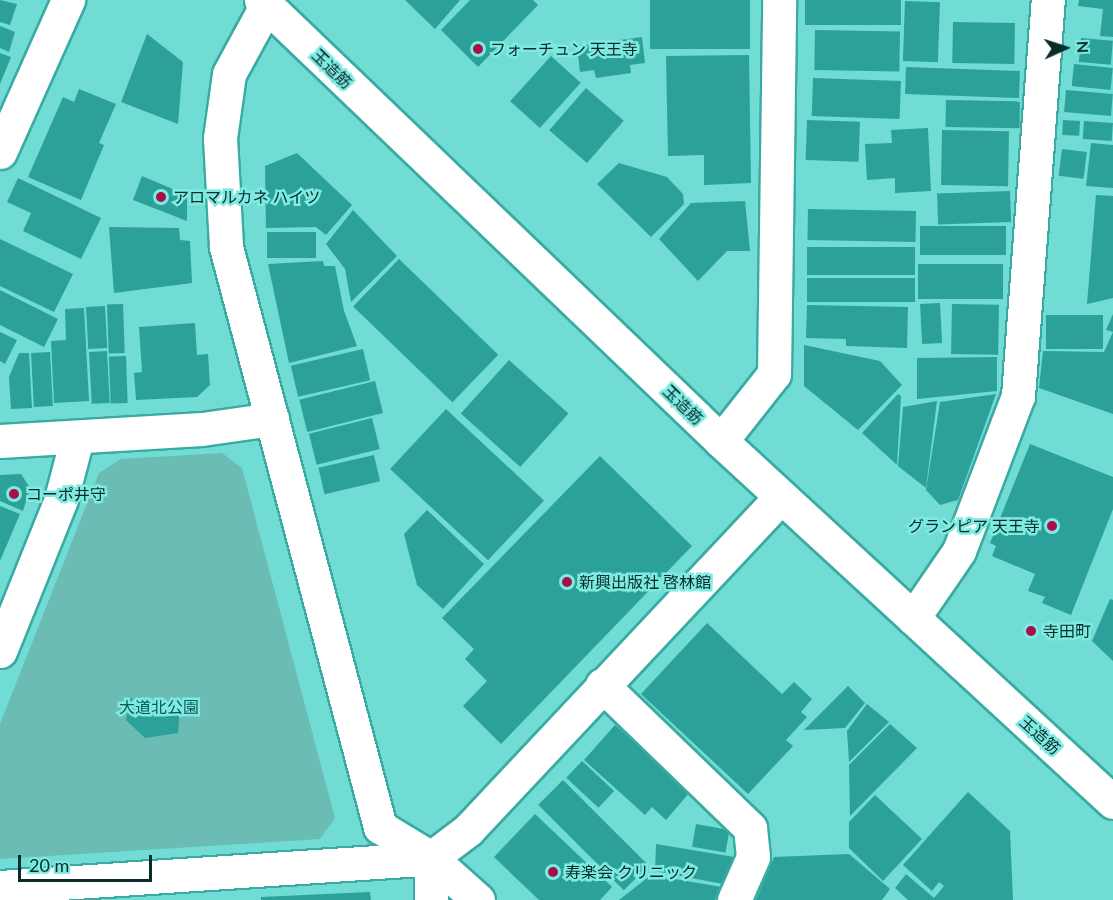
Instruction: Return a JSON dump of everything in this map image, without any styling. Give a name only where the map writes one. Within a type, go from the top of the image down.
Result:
[{"type":"street","points":[[0,152],[69,0]]},
{"type":"street","points":[[721,441],[774,374],[779,0]]},
{"type":"street","points":[[913,618],[959,550],[1018,396],[1048,0]]},
{"type":"street","points":[[263,3],[230,74],[220,138],[226,247],[380,827],[431,858],[478,900]]},
{"type":"street","name":"玉造筋","points":[[263,3],[721,441],[1113,802]]},
{"type":"street","points":[[0,441],[77,438],[272,419]]},
{"type":"street","points":[[0,651],[61,499],[77,438]]},
{"type":"street","points":[[0,887],[170,889],[431,858],[468,830],[781,497]]},
{"type":"street","points":[[602,686],[750,828],[753,857],[734,900]]},
{"type":"street","points":[[430,900],[431,858]]},
{"type":"green space","name":"大道北公園","points":[[222,453],[242,468],[335,818],[320,839],[0,859],[0,724],[99,473],[121,459]]},
{"type":"building","points":[[0,0],[17,4],[10,25],[0,22]]},
{"type":"building","points":[[405,0],[460,0],[435,29]]},
{"type":"building","name":"フォーチュン 天王寺","points":[[470,0],[533,0],[538,5],[478,67],[441,30]]},
{"type":"building","points":[[650,0],[750,0],[750,49],[650,49]]},
{"type":"building","points":[[805,0],[901,0],[901,25],[805,25]]},
{"type":"building","points":[[1079,0],[1113,0],[1113,37],[1100,36],[1103,9],[1078,6]]},
{"type":"building","points":[[905,1],[940,2],[938,62],[903,61]]},
{"type":"building","points":[[953,22],[1015,23],[1014,64],[952,63]]},
{"type":"building","points":[[0,26],[15,32],[9,52],[0,48]]},
{"type":"building","points":[[815,30],[900,31],[899,71],[814,70]]},
{"type":"building","points":[[147,34],[183,62],[178,124],[121,102]]},
{"type":"building","points":[[642,37],[645,63],[630,65],[631,73],[596,78],[594,70],[580,72],[577,46]]},
{"type":"building","points":[[1081,38],[1113,41],[1111,65],[1079,62]]},
{"type":"building","points":[[0,53],[11,57],[0,84]]},
{"type":"building","points":[[749,55],[751,183],[704,185],[704,155],[668,156],[666,56]]},
{"type":"building","points":[[551,56],[581,83],[540,128],[510,101]]},
{"type":"building","points":[[1074,64],[1113,68],[1110,90],[1072,86]]},
{"type":"building","points":[[906,67],[1020,71],[1019,98],[905,94]]},
{"type":"building","points":[[813,78],[901,81],[900,119],[812,116]]},
{"type":"building","points":[[586,88],[624,121],[587,163],[549,130]]},
{"type":"building","points":[[79,89],[116,104],[99,143],[104,145],[81,200],[28,177],[63,97],[74,102]]},
{"type":"building","points":[[1066,90],[1113,94],[1111,116],[1064,112]]},
{"type":"building","points":[[946,100],[1020,101],[1020,128],[946,127]]},
{"type":"building","points":[[807,120],[860,122],[859,162],[806,160]]},
{"type":"building","points":[[1063,120],[1080,121],[1079,136],[1062,135]]},
{"type":"building","points":[[1084,121],[1113,123],[1112,141],[1083,139]]},
{"type":"building","points":[[928,128],[931,191],[895,193],[895,178],[867,180],[865,144],[892,143],[891,130]]},
{"type":"building","points":[[942,130],[1009,131],[1008,186],[941,185]]},
{"type":"building","points":[[1091,143],[1113,145],[1113,188],[1086,186]]},
{"type":"building","points":[[1062,149],[1087,152],[1084,179],[1059,176]]},
{"type":"building","points":[[297,153],[352,205],[326,235],[316,227],[266,228],[265,166]]},
{"type":"building","points":[[619,163],[667,177],[683,194],[684,204],[651,237],[597,184]]},
{"type":"building","name":"アロマルカネ ハイツ","points":[[142,176],[187,195],[187,221],[133,200]]},
{"type":"building","points":[[18,178],[101,218],[81,259],[23,231],[31,213],[7,202]]},
{"type":"building","points":[[1010,191],[1011,222],[938,225],[937,194]]},
{"type":"building","points":[[1096,195],[1113,196],[1113,298],[1087,304]]},
{"type":"building","points":[[745,201],[750,251],[727,251],[698,281],[659,239],[691,203]]},
{"type":"building","points":[[808,209],[916,211],[915,242],[807,240]]},
{"type":"building","points":[[353,210],[397,256],[351,302],[345,269],[326,244]]},
{"type":"building","points":[[920,226],[1006,226],[1006,255],[920,255]]},
{"type":"building","points":[[109,227],[179,228],[180,240],[190,241],[192,283],[114,293]]},
{"type":"building","points":[[267,232],[316,232],[316,258],[267,258]]},
{"type":"building","points":[[0,239],[73,274],[54,312],[0,286]]},
{"type":"building","points":[[807,247],[915,247],[915,275],[807,275]]},
{"type":"building","points":[[399,259],[498,355],[452,402],[353,306]]},
{"type":"building","points":[[323,261],[324,266],[335,266],[344,311],[357,346],[289,363],[268,264]]},
{"type":"building","points":[[918,264],[1003,264],[1003,299],[918,299]]},
{"type":"building","points":[[807,278],[915,278],[915,302],[807,302]]},
{"type":"building","points":[[0,290],[58,319],[44,347],[0,325]]},
{"type":"building","points":[[940,303],[942,343],[922,344],[920,304]]},
{"type":"building","points":[[123,304],[125,353],[109,354],[107,305]]},
{"type":"building","points":[[952,304],[999,305],[998,355],[951,354]]},
{"type":"building","points":[[807,305],[908,307],[907,348],[846,346],[846,339],[806,338]]},
{"type":"building","points":[[105,306],[107,348],[88,349],[86,307]]},
{"type":"building","points":[[84,308],[89,401],[54,403],[51,341],[66,340],[65,309]]},
{"type":"building","points":[[1113,314],[1113,332],[1106,330]]},
{"type":"building","points":[[1046,315],[1103,315],[1103,349],[1046,349]]},
{"type":"building","points":[[195,323],[197,355],[208,354],[210,385],[197,397],[136,400],[134,373],[142,372],[139,327]]},
{"type":"building","points":[[0,332],[17,340],[5,364],[0,361]]},
{"type":"building","points":[[1113,332],[1113,414],[1039,388],[1043,351],[1104,352]]},
{"type":"building","points":[[804,345],[880,361],[902,385],[858,430],[804,386]]},
{"type":"building","points":[[363,349],[370,380],[298,397],[291,366]]},
{"type":"building","points":[[107,351],[110,403],[92,404],[89,352]]},
{"type":"building","points":[[50,352],[53,406],[34,407],[31,353]]},
{"type":"building","points":[[19,353],[29,353],[32,408],[11,409],[9,377]]},
{"type":"building","points":[[126,356],[128,403],[111,404],[109,357]]},
{"type":"building","points":[[997,357],[997,391],[917,399],[917,358]]},
{"type":"building","points":[[509,360],[568,414],[520,467],[461,414]]},
{"type":"building","points":[[375,381],[383,413],[307,432],[299,400]]},
{"type":"building","points":[[898,394],[901,396],[897,465],[862,433]]},
{"type":"building","points":[[996,394],[958,500],[940,505],[926,490],[940,402]]},
{"type":"building","points":[[937,401],[926,488],[898,466],[903,407]]},
{"type":"building","points":[[446,409],[544,500],[488,560],[390,469]]},
{"type":"building","points":[[372,418],[380,449],[317,465],[309,434]]},
{"type":"building","name":"グランピア 天王寺","points":[[1030,444],[1113,477],[1113,509],[1071,615],[1042,603],[1045,597],[1028,591],[1035,574],[992,556],[996,546],[990,543]]},
{"type":"building","points":[[374,455],[380,481],[325,494],[318,468]]},
{"type":"building","name":"新興出版社 啓林館","points":[[600,456],[692,546],[501,744],[463,706],[487,681],[465,659],[474,649],[442,618]]},
{"type":"building","name":"コーポ井守","points":[[21,474],[30,488],[23,511],[0,501],[0,475]]},
{"type":"building","points":[[0,506],[20,514],[0,561]]},
{"type":"building","points":[[427,510],[484,564],[443,609],[417,585],[404,534]]},
{"type":"building","points":[[1110,599],[1113,600],[1113,661],[1092,641]]},
{"type":"building","points":[[707,623],[782,694],[794,682],[812,699],[801,712],[807,717],[786,740],[793,746],[748,794],[641,694]]},
{"type":"building","points":[[848,686],[865,703],[845,728],[804,730]]},
{"type":"building","points":[[130,697],[149,714],[180,709],[178,733],[145,738],[126,720]]},
{"type":"building","points":[[867,704],[889,722],[849,762],[847,731]]},
{"type":"building","points":[[890,724],[917,748],[850,816],[849,765]]},
{"type":"building","points":[[615,725],[690,792],[666,820],[652,807],[645,815],[584,760]]},
{"type":"building","points":[[582,761],[614,791],[598,808],[566,778]]},
{"type":"building","points":[[563,780],[649,866],[624,890],[538,805]]},
{"type":"building","points":[[968,792],[1010,831],[1013,900],[908,900],[895,888],[906,874],[934,898],[944,886],[939,882],[932,891],[903,865]]},
{"type":"building","points":[[875,795],[922,839],[883,881],[849,848],[849,822]]},
{"type":"building","name":"寿楽会 クリニック","points":[[535,814],[612,887],[600,900],[539,900],[494,857]]},
{"type":"building","points":[[696,824],[729,830],[725,853],[692,847]]},
{"type":"building","points":[[656,844],[734,857],[723,884],[655,871]]},
{"type":"building","points":[[849,854],[890,889],[882,900],[756,900],[774,857]]},
{"type":"building","points":[[651,875],[722,887],[715,900],[619,900]]},
{"type":"building","points":[[370,892],[371,900],[261,900],[261,897]]},
{"type":"place","name":"フォーチュン 天王寺","points":[[478,49]]},
{"type":"place","name":"アロマルカネ ハイツ","points":[[161,197]]},
{"type":"place","name":"コーポ井守","points":[[14,494]]},
{"type":"place","name":"グランピア 天王寺","points":[[1052,526]]},
{"type":"place","name":"新興出版社 啓林館","points":[[567,582]]},
{"type":"place","name":"寺田町","points":[[1031,631]]},
{"type":"place","name":"寿楽会 クリニック","points":[[553,872]]}]
